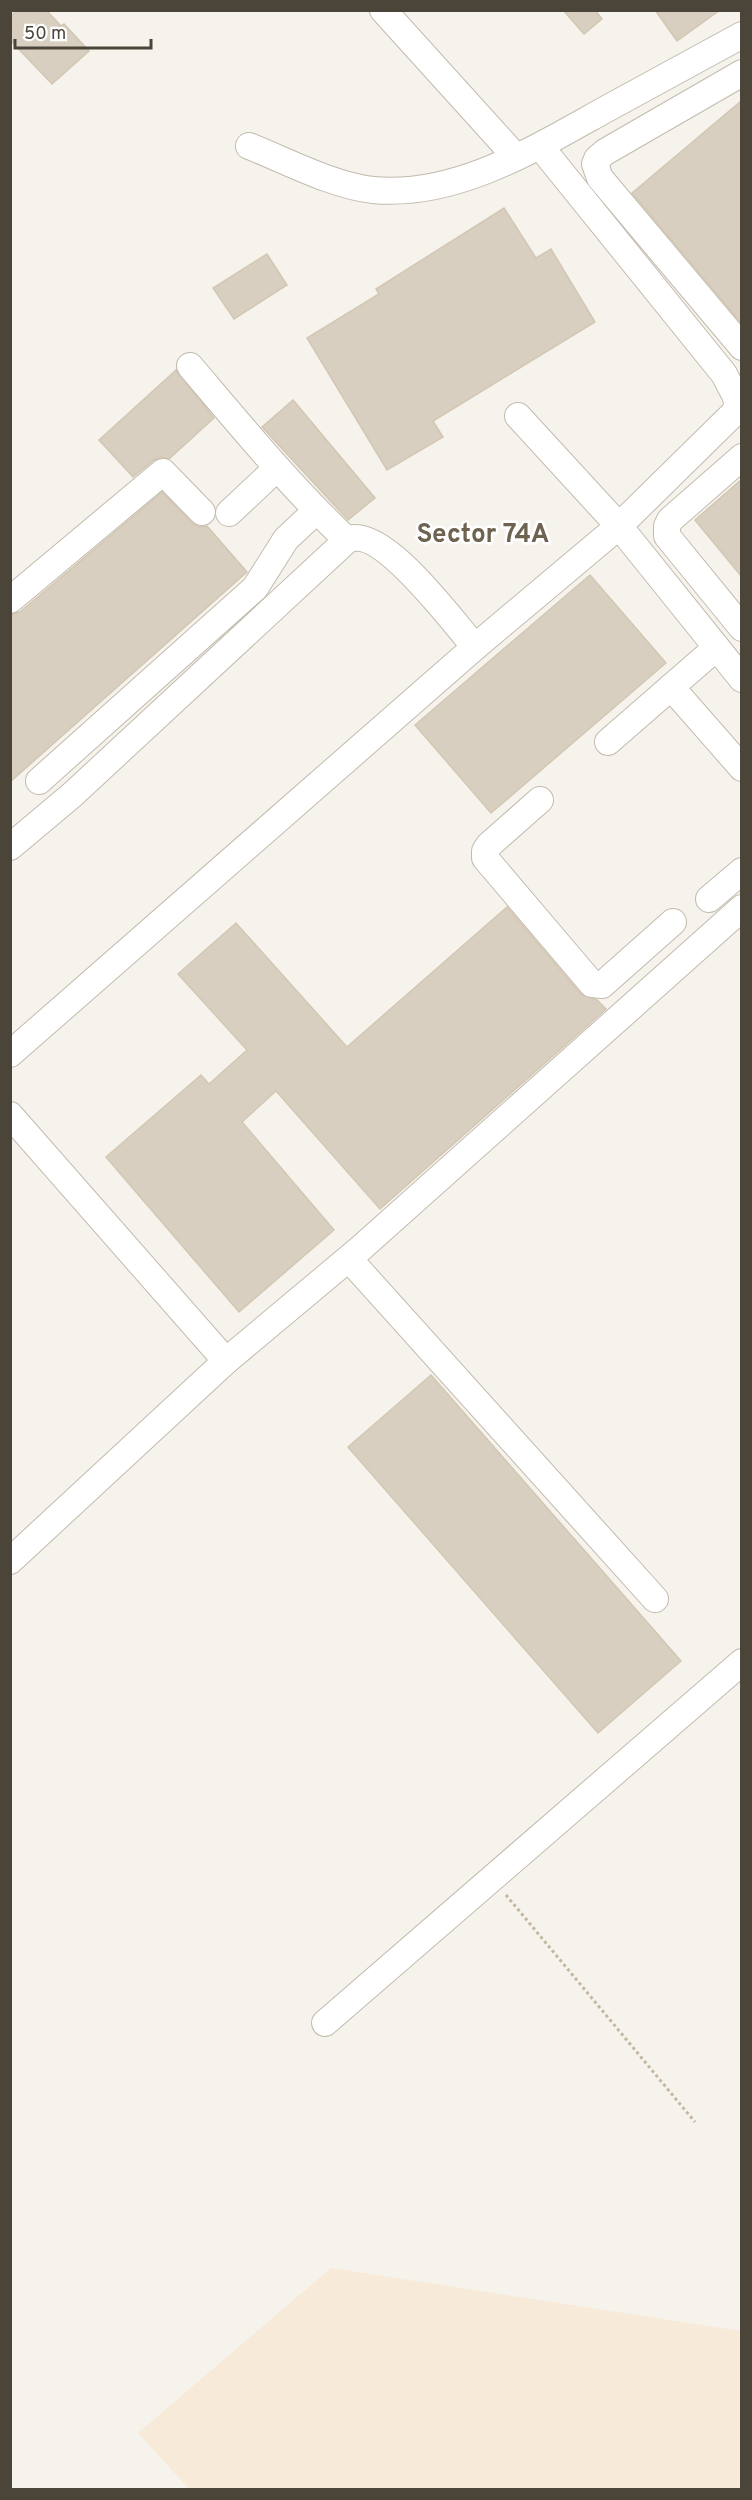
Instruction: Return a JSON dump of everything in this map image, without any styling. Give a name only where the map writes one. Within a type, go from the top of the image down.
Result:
[{"type":"street","points":[[383,10],[516,157]]},
{"type":"street","points":[[249,146],[323,175],[373,190],[428,187],[470,176],[540,146],[741,35]]},
{"type":"street","points":[[741,74],[605,153],[597,159],[595,164],[600,178],[741,347]]},
{"type":"street","points":[[10,1054],[475,646],[619,526],[726,422],[738,405],[724,374],[540,146]]},
{"type":"street","points":[[190,366],[277,468],[316,511],[347,540]]},
{"type":"street","points":[[518,416],[619,526],[741,679]]},
{"type":"street","points":[[741,457],[670,520],[667,526],[667,536],[741,628]]},
{"type":"street","points":[[229,513],[277,468]]},
{"type":"street","points":[[10,600],[163,472],[202,512]]},
{"type":"street","points":[[39,781],[242,601],[261,580],[286,538],[316,511]]},
{"type":"street","points":[[15,835],[72,795],[353,536],[368,539],[389,552],[475,646]]},
{"type":"street","points":[[608,742],[716,648]]},
{"type":"street","points":[[671,687],[741,768]]},
{"type":"street","points":[[540,800],[489,845],[485,851],[485,858],[592,984],[602,985],[673,922]]},
{"type":"street","points":[[709,899],[741,871]]},
{"type":"street","points":[[10,1561],[226,1361],[349,1259],[741,908]]},
{"type":"street","points":[[614,974],[637,1001]]},
{"type":"street","points":[[10,1115],[226,1361]]},
{"type":"street","points":[[349,1259],[656,1599]]},
{"type":"street","points":[[325,2023],[741,1662]]},
{"type":"path","points":[[492,1878],[695,2122]]},
{"type":"shaded area","points":[[331,2268],[741,2331],[741,2489],[189,2489],[138,2433]]},
{"type":"building","points":[[17,10],[46,10],[61,26],[64,24],[89,51],[52,84],[10,40],[10,17]]},
{"type":"building","points":[[563,10],[595,10],[602,19],[584,34]]},
{"type":"building","points":[[655,10],[720,10],[677,41]]},
{"type":"building","points":[[741,101],[741,323],[632,193]]},
{"type":"building","points":[[504,208],[536,258],[551,249],[595,322],[433,421],[443,437],[387,470],[307,338],[379,294],[376,289]]},
{"type":"building","points":[[267,254],[287,285],[234,319],[213,288]]},
{"type":"building","points":[[176,370],[214,418],[169,459],[161,457],[154,460],[133,477],[99,440]]},
{"type":"building","points":[[293,400],[375,498],[348,520],[262,427]]},
{"type":"building","points":[[741,480],[741,576],[695,520]]},
{"type":"building","points":[[162,492],[192,523],[199,527],[207,526],[247,572],[10,782],[10,615],[20,612]]},
{"type":"building","points":[[590,575],[666,663],[491,813],[415,725]]},
{"type":"building","points":[[507,907],[581,994],[597,1000],[606,1009],[380,1209],[276,1091],[242,1122],[334,1230],[239,1312],[106,1157],[201,1075],[209,1084],[247,1050],[178,974],[236,923],[347,1047]]},
{"type":"building","points":[[431,1375],[681,1661],[598,1733],[348,1447]]},
{"type":"district","name":"Sector 74A","points":[[483,533]]}]
